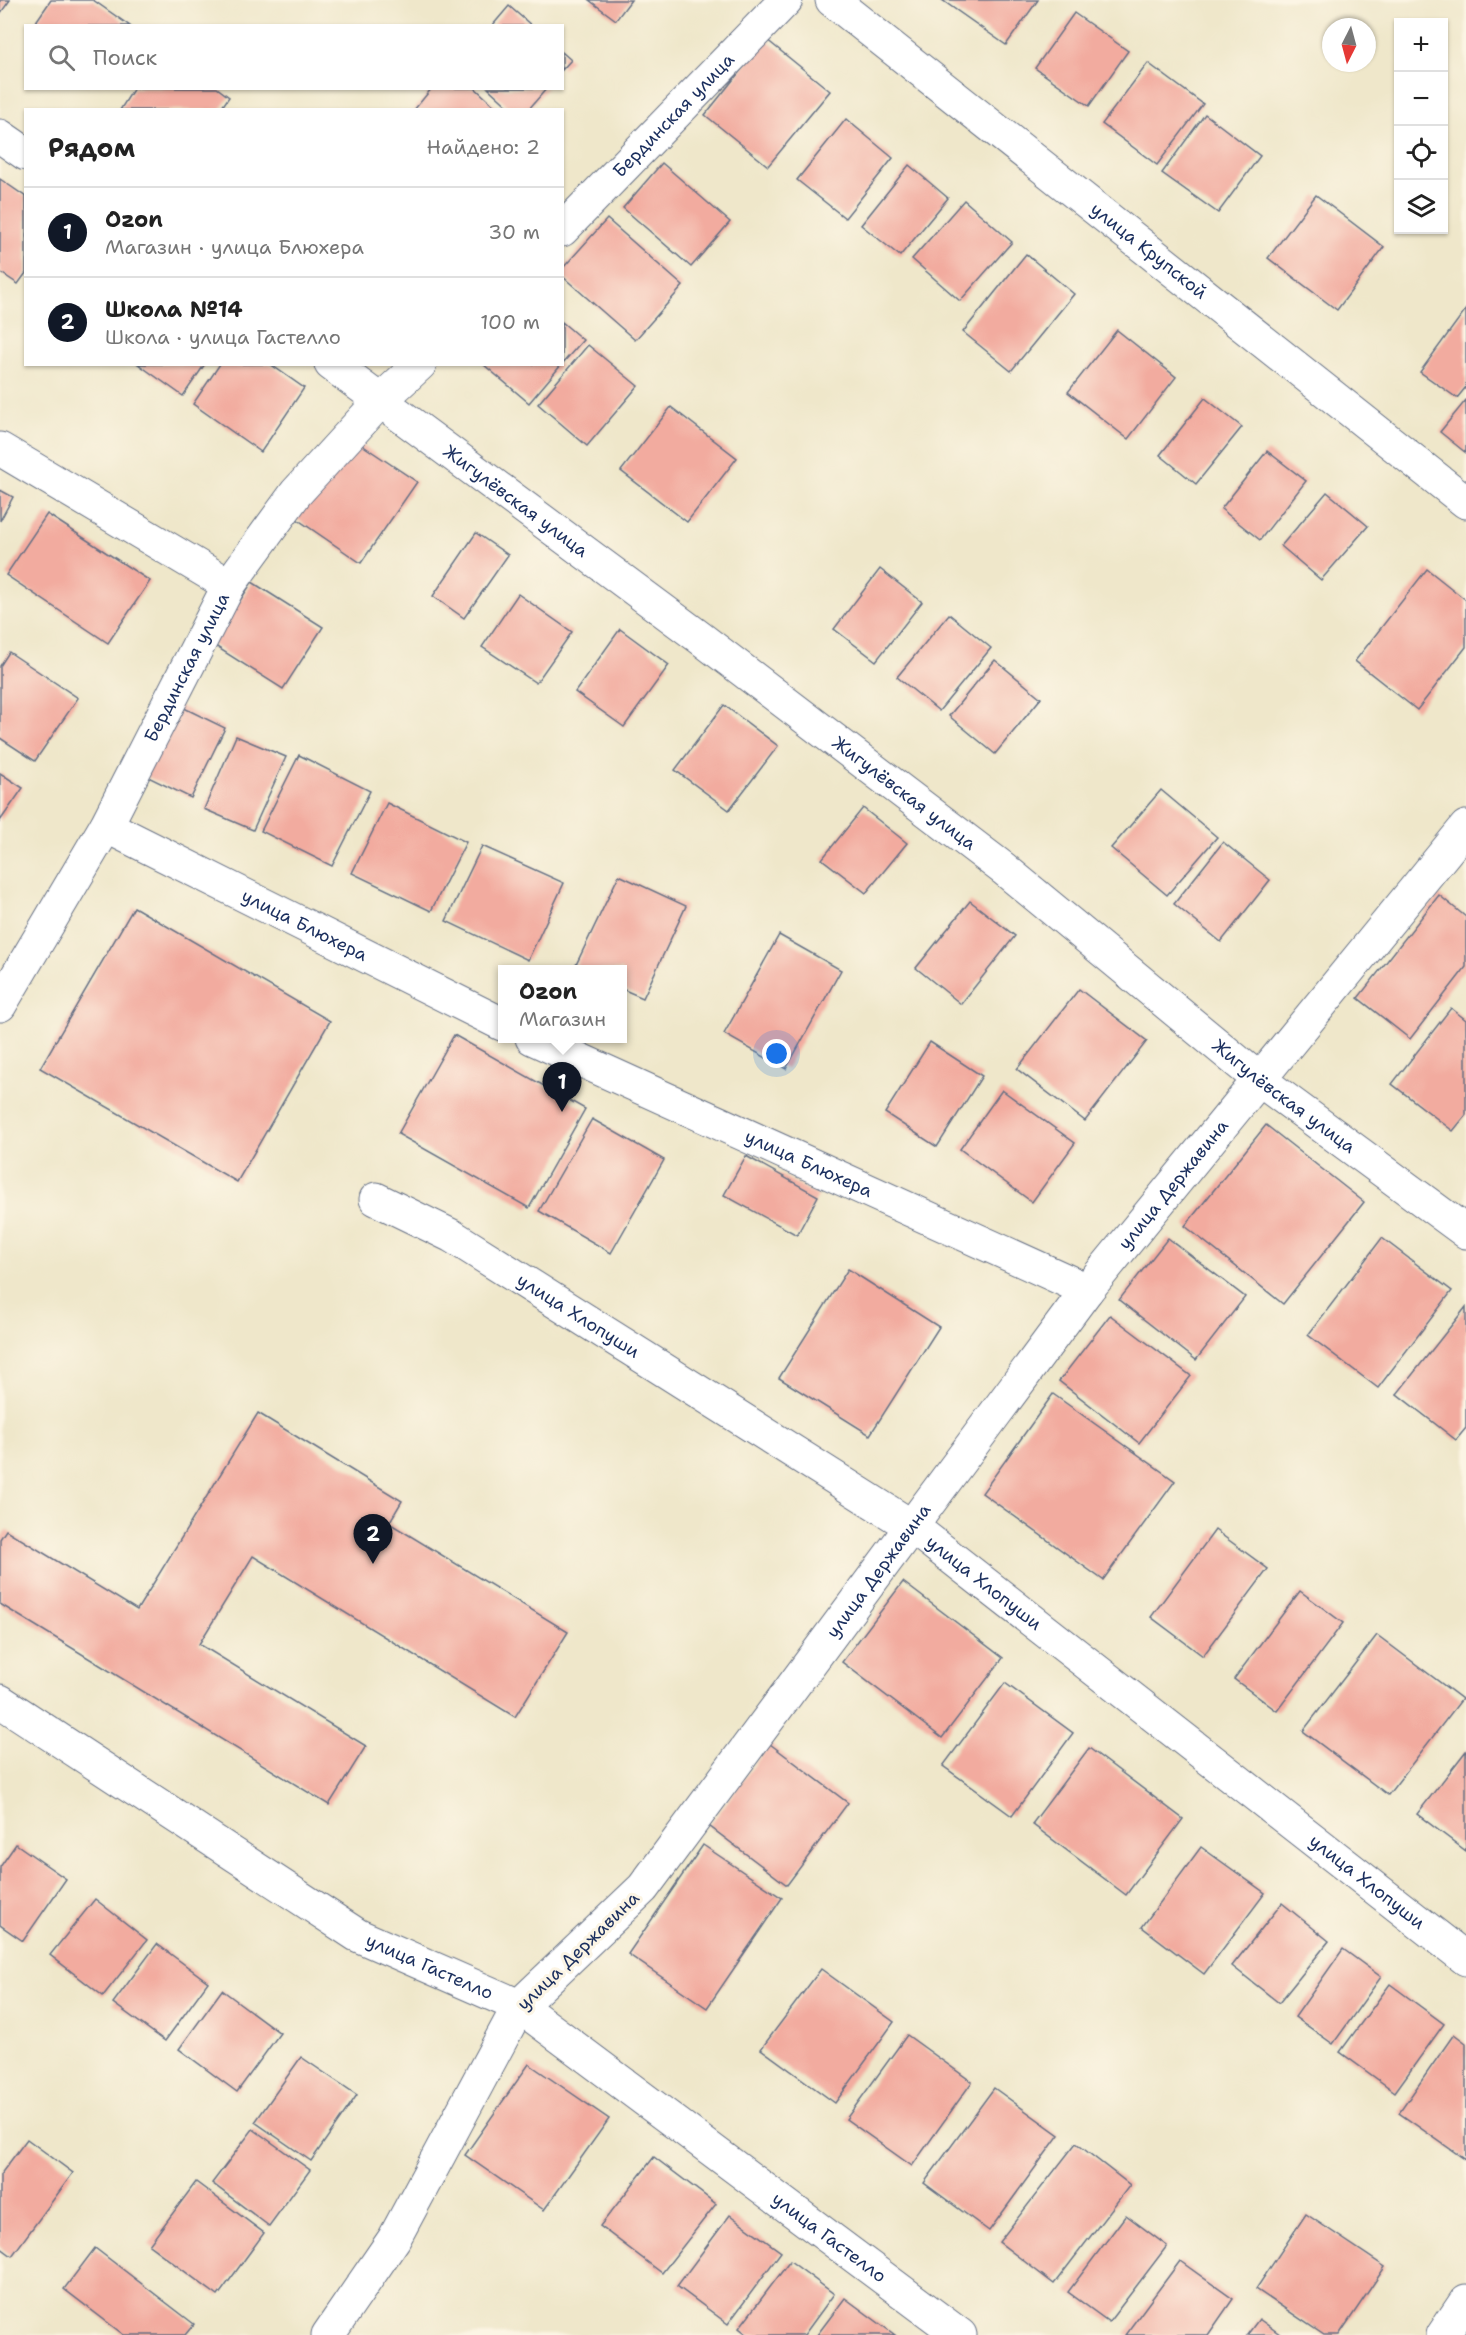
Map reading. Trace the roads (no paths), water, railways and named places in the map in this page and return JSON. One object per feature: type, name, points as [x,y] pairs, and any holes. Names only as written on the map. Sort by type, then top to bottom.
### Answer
[{"type":"street","name":"Бердинская улица","points":[[564,229],[786,0]]},
{"type":"street","name":"улица Крупской","points":[[832,0],[1466,502]]},
{"type":"street","points":[[0,136],[24,153]]},
{"type":"street","name":"Жигулёвская улица","points":[[334,366],[381,399],[1004,869],[1261,1081],[1466,1232]]},
{"type":"street","name":"Бердинская улица","points":[[0,1005],[106,826],[229,585],[296,493],[381,399],[418,366]]},
{"type":"street","points":[[0,448],[229,585]]},
{"type":"street","name":"улица Блюхера","points":[[106,826],[498,1022]]},
{"type":"street","name":"улица Державина","points":[[328,2335],[394,2239],[519,2006],[643,1888],[1087,1290],[1261,1081],[1466,827]]},
{"type":"street","name":"улица Блюхера","points":[[543,1043],[1087,1290]]},
{"type":"street","name":"улица Хлопуши","points":[[376,1199],[452,1236],[911,1526],[1466,1959]]},
{"type":"street","name":"улица Гастелло","points":[[0,1701],[357,1935],[519,2006],[960,2335]]},
{"type":"street","points":[[1443,2335],[1466,2301]]},
{"type":"place","name":"Ozon","points":[[562,1112]]},
{"type":"place","name":"Школа №14","points":[[373,1564]]}]
